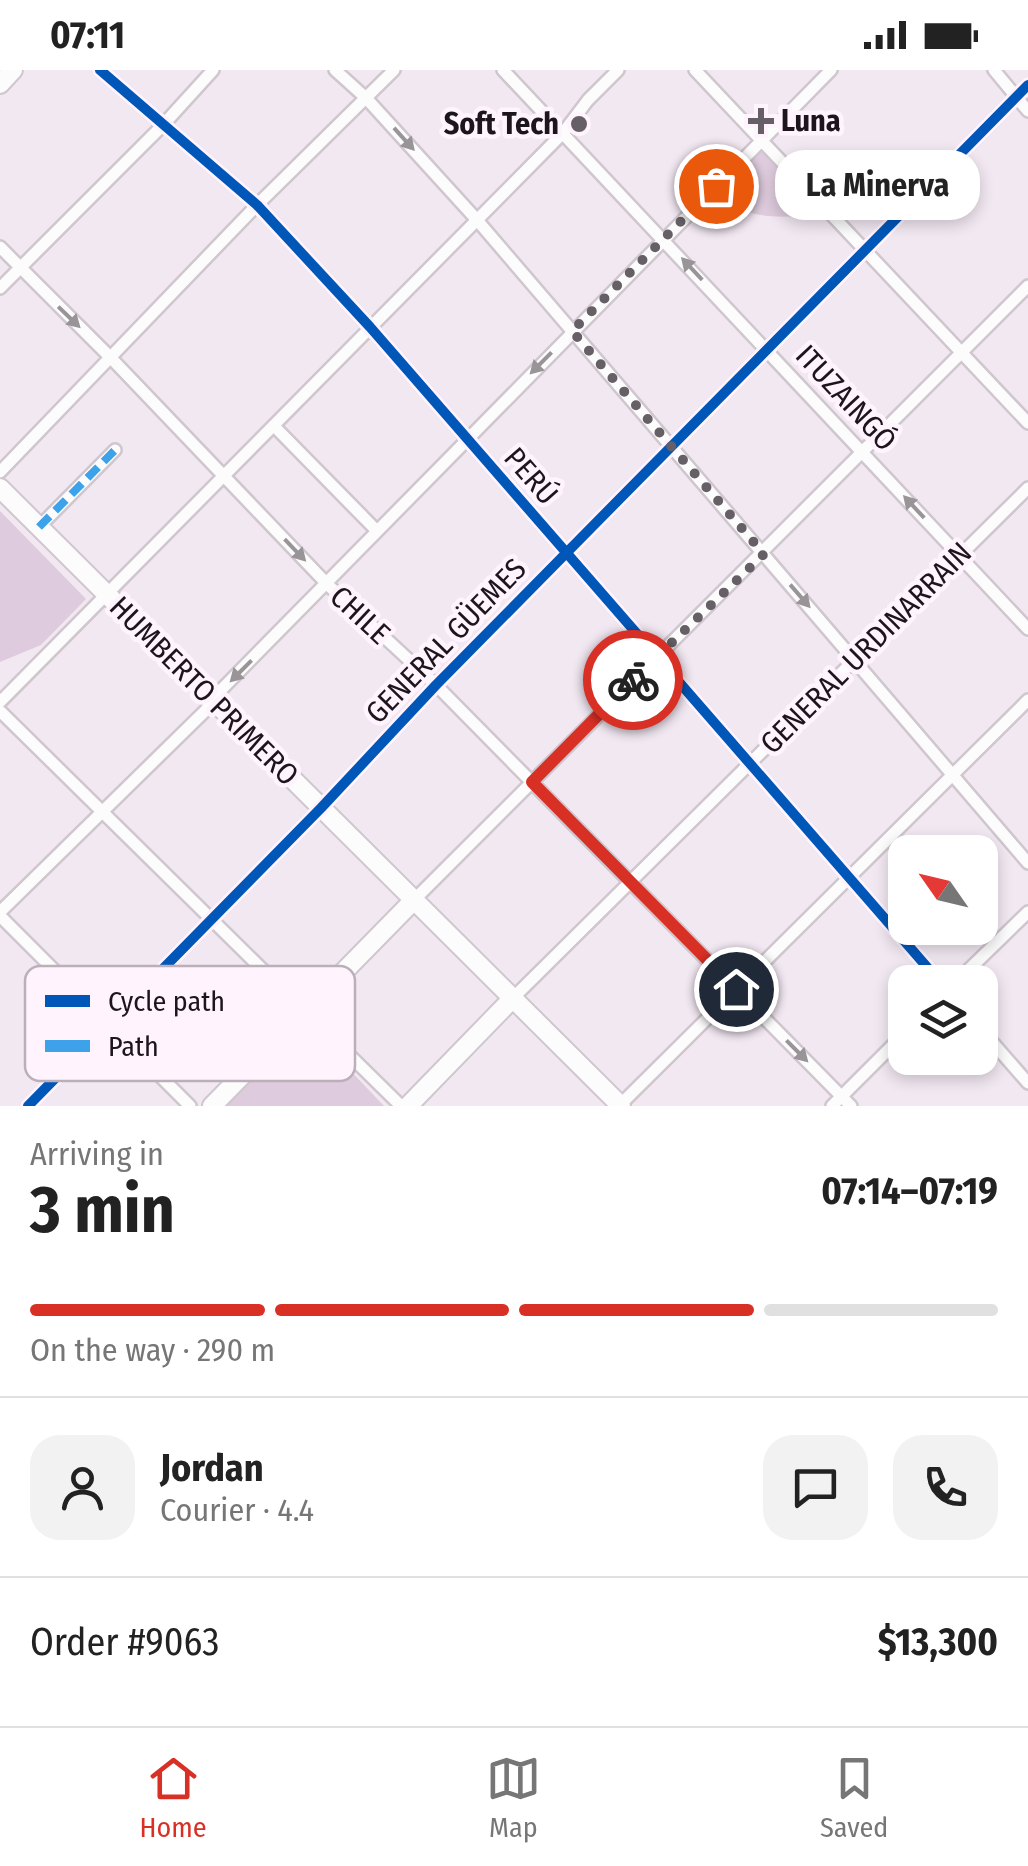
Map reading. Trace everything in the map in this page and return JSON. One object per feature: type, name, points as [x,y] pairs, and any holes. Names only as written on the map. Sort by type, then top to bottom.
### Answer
[{"type":"street","points":[[0,84],[14,70]]},
{"type":"street","name":"PERÚ","points":[[100,70],[257,205],[370,328],[925,965]]},
{"type":"street","points":[[0,288],[213,70]]},
{"type":"street","points":[[335,70],[366,98],[477,220],[1028,863]]},
{"type":"street","points":[[0,472],[257,205],[394,70]]},
{"type":"street","name":"ITUZAINGÓ","points":[[503,70],[1028,629]]},
{"type":"street","points":[[0,702],[563,134],[588,100],[618,70]]},
{"type":"street","points":[[696,70],[1028,423]]},
{"type":"street","points":[[51,966],[0,914],[832,70]]},
{"type":"street","points":[[994,70],[1028,111]]},
{"type":"street","name":"GENERAL GÜEMES","points":[[166,966],[436,685],[1028,84]]},
{"type":"street","name":"CHILE","points":[[0,248],[328,585],[436,685],[846,1101]]},
{"type":"street","points":[[349,966],[1028,286]]},
{"type":"street","points":[[274,426],[376,530]]},
{"type":"street","points":[[39,526],[115,450]]},
{"type":"street","name":"HUMBERTO PRIMERO","points":[[0,488],[620,1106]]},
{"type":"street","name":"GENERAL URDINARRAIN","points":[[405,1106],[1028,488]]},
{"type":"street","points":[[620,1106],[1028,700]]},
{"type":"street","points":[[0,711],[259,966]]},
{"type":"street","points":[[973,965],[1028,912]]},
{"type":"street","points":[[998,1048],[1028,1082]]},
{"type":"street","points":[[832,1106],[846,1101],[888,1053]]},
{"type":"street","points":[[355,1058],[405,1106]]},
{"type":"street","name":"GENERAL GÜEMES","points":[[28,1106],[53,1081]]},
{"type":"street","points":[[165,1081],[190,1106]]},
{"type":"street","points":[[212,1106],[236,1081]]},
{"type":"shaded area","points":[[763,150],[817,215],[777,217],[752,213],[718,193]]},
{"type":"shaded area","points":[[0,511],[86,599],[41,645],[0,662]]},
{"type":"shaded area","points":[[355,1075],[384,1106],[222,1106],[248,1081],[355,1081]]},
{"type":"marked path","points":[[710,192],[718,200]]},
{"type":"marked path","points":[[39,527],[115,450]]},
{"type":"cycle path","points":[[100,70],[257,205],[370,327],[925,965]]},
{"type":"cycle path","points":[[166,966],[436,685],[1028,85]]},
{"type":"cycle path","points":[[28,1106],[53,1081]]},
{"type":"way so far","points":[[633,680],[764,554],[572,331],[716,186]]},
{"type":"place","name":"Luna","points":[[761,121]]},
{"type":"place","name":"Soft Tech","points":[[579,124]]},
{"type":"place","name":"La Minerva","points":[[716,186]]},
{"type":"route","points":[[633,680],[532,782],[736,989]]}]
